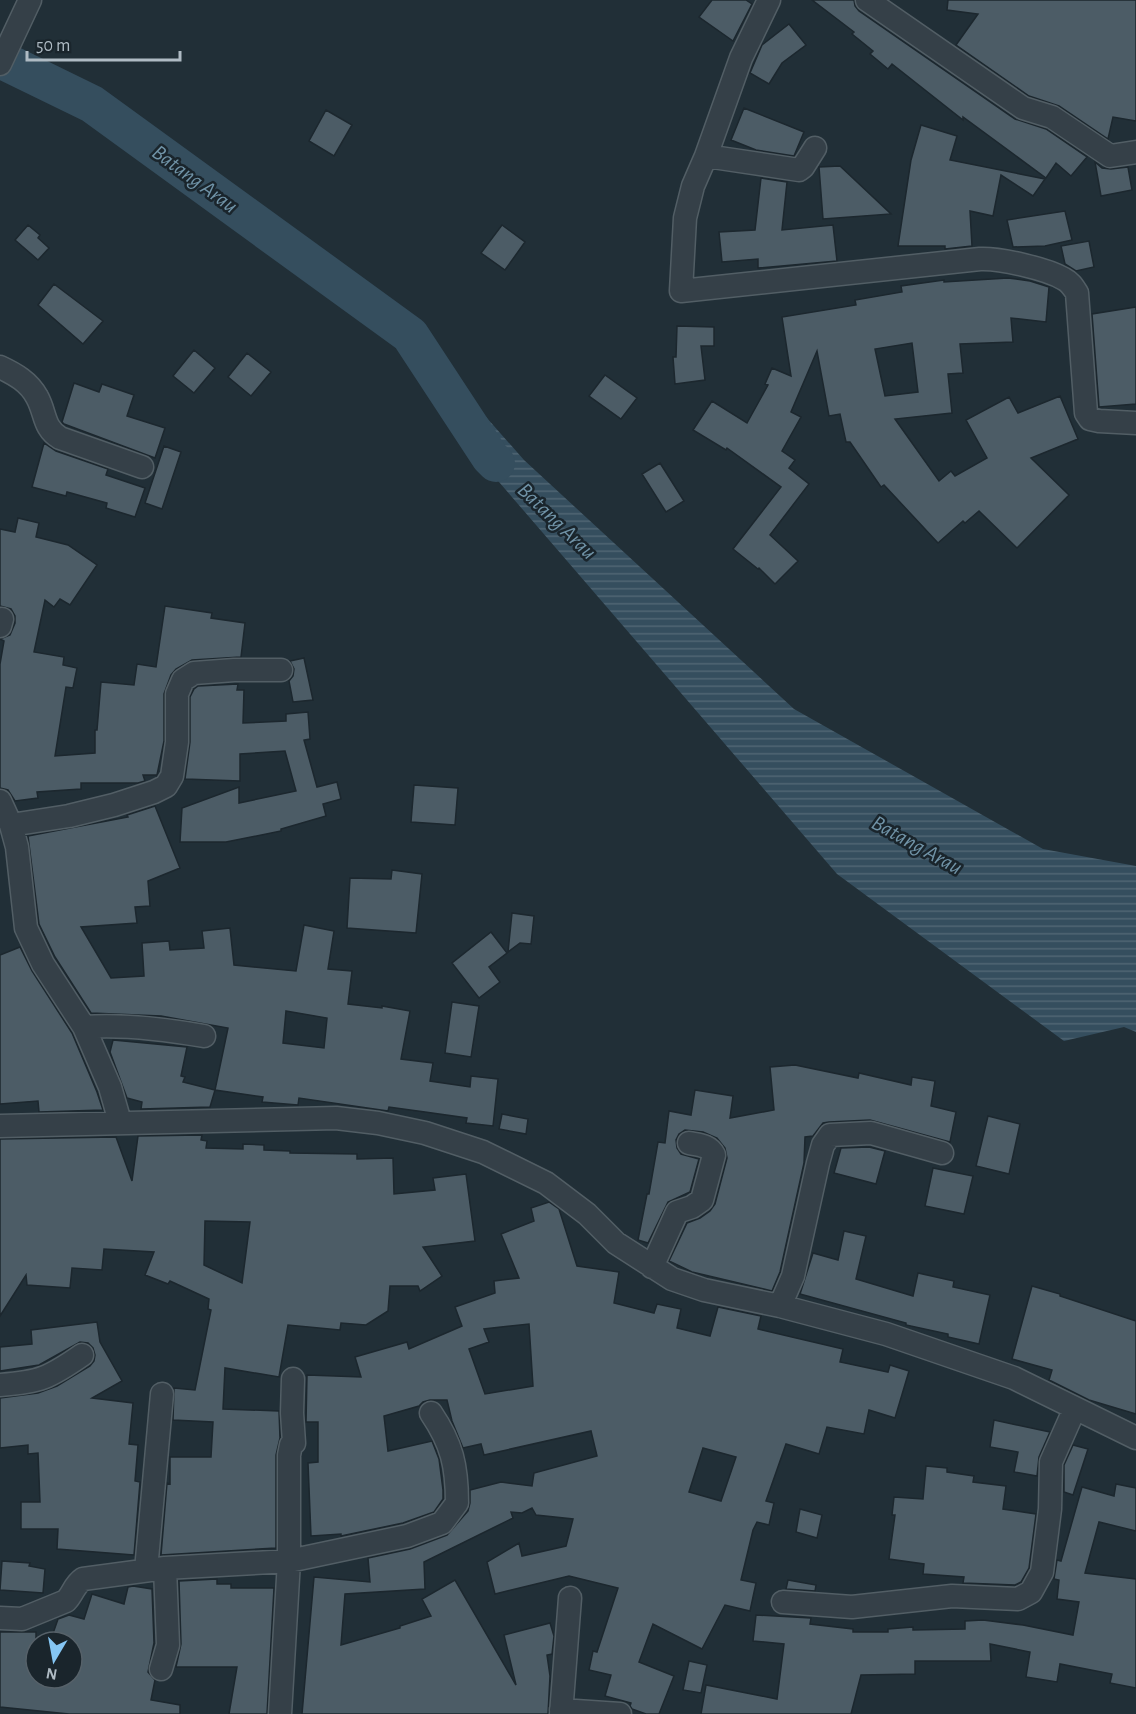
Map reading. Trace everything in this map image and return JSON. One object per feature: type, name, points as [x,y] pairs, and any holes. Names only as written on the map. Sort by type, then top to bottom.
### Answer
[{"type":"street","points":[[0,64],[30,0]]},
{"type":"street","points":[[769,0],[741,58],[693,186],[685,218],[681,291],[980,259],[1007,261],[1063,278],[1071,284],[1077,293],[1086,413],[1090,419],[1099,422],[1136,423]]},
{"type":"street","points":[[867,0],[1023,108],[1052,117],[1110,156],[1136,152]]},
{"type":"street","points":[[706,156],[799,170],[815,148]]},
{"type":"street","points":[[0,367],[26,382],[37,397],[45,423],[52,433],[60,438],[142,467]]},
{"type":"street","points":[[9,838],[69,816],[114,805],[166,786],[172,776],[177,742],[177,694],[183,680],[194,673],[281,670]]},
{"type":"street","points":[[0,801],[26,928],[43,964],[84,1027],[110,1087],[120,1122]]},
{"type":"street","points":[[84,1027],[107,1025],[135,1027],[204,1036]]},
{"type":"street","points":[[0,1126],[120,1122],[212,1123],[336,1118],[378,1123],[425,1133],[483,1152],[546,1183],[587,1214],[616,1243],[672,1279],[704,1290],[780,1306],[886,1334],[1014,1378],[1136,1438]]},
{"type":"street","points":[[780,1306],[793,1276],[818,1163],[823,1145],[830,1135],[871,1133],[942,1153]]},
{"type":"street","points":[[652,1267],[677,1212],[692,1207],[702,1200],[714,1155],[712,1150],[706,1146],[689,1143]]},
{"type":"street","points":[[0,1384],[34,1382],[57,1373],[82,1355]]},
{"type":"street","points":[[280,1714],[289,1561],[289,1455],[291,1445],[294,1443],[293,1379]]},
{"type":"street","points":[[161,1669],[168,1645],[156,1569],[162,1394]]},
{"type":"street","points":[[783,1602],[852,1607],[952,1596],[1018,1599],[1031,1592],[1041,1572],[1050,1509],[1051,1462],[1075,1408]]},
{"type":"street","points":[[0,1618],[22,1619],[66,1601],[76,1584],[83,1579],[156,1569],[289,1561],[407,1536],[442,1523],[457,1503],[455,1468],[448,1441],[431,1413]]},
{"type":"street","points":[[570,1599],[561,1712],[620,1714]]},
{"type":"water","points":[[479,409],[524,460],[794,709],[1043,849],[1136,866],[1136,1032],[1124,1027],[1064,1041],[837,874],[455,431]]},
{"type":"building","points":[[712,0],[746,0],[752,4],[733,41],[699,17]]},
{"type":"building","points":[[812,0],[854,0],[859,11],[1015,119],[1046,129],[1087,157],[1071,176],[1056,163],[1046,178],[963,117],[963,120],[892,64],[888,69],[870,54],[873,51],[852,34],[854,32]]},
{"type":"building","points":[[948,0],[1136,0],[1136,121],[1113,117],[1108,139],[1059,106],[1029,96],[956,45],[978,14],[947,10]]},
{"type":"building","points":[[789,24],[806,45],[782,63],[769,84],[750,73],[762,45]]},
{"type":"building","points":[[744,108],[804,132],[794,156],[756,150],[731,140]]},
{"type":"building","points":[[326,110],[352,125],[334,156],[309,141]]},
{"type":"building","points":[[921,125],[957,136],[950,160],[1045,179],[1033,196],[1001,175],[993,216],[970,211],[972,246],[945,249],[945,246],[898,246],[911,160]]},
{"type":"building","points":[[1095,162],[1102,168],[1128,167],[1132,190],[1101,196]]},
{"type":"building","points":[[840,166],[891,214],[823,219],[819,167]]},
{"type":"building","points":[[761,178],[787,182],[782,230],[833,225],[837,261],[758,268],[758,259],[722,262],[719,232],[755,230]]},
{"type":"building","points":[[1065,211],[1072,240],[1045,246],[1013,247],[1007,220]]},
{"type":"building","points":[[28,225],[40,235],[38,238],[49,248],[38,260],[15,240]]},
{"type":"building","points":[[502,225],[525,242],[505,270],[481,253]]},
{"type":"building","points":[[1089,241],[1094,267],[1076,271],[1065,264],[1061,246]]},
{"type":"building","points":[[1008,278],[1049,287],[1046,322],[1011,318],[1013,342],[960,344],[963,373],[948,374],[952,413],[895,419],[939,481],[951,471],[955,476],[987,458],[966,420],[1009,397],[1018,413],[1060,396],[1078,439],[1031,458],[1069,495],[1017,548],[979,511],[965,523],[963,521],[938,543],[884,485],[881,487],[850,442],[846,442],[840,414],[829,416],[817,351],[791,412],[801,417],[782,451],[795,460],[789,468],[809,484],[770,535],[798,561],[775,584],[759,568],[733,549],[781,487],[727,448],[726,450],[693,430],[712,401],[747,423],[768,385],[765,384],[772,368],[791,376],[782,317],[856,305],[855,300],[902,292],[901,286],[944,280],[944,282]],"holes":[[[912,343],[918,392],[885,396],[875,349]]]},
{"type":"building","points":[[54,284],[103,321],[83,344],[38,305]]},
{"type":"building","points":[[1136,307],[1136,404],[1099,407],[1092,314]]},
{"type":"building","points":[[677,326],[714,327],[714,346],[701,346],[705,380],[675,384],[673,357],[676,357]]},
{"type":"building","points":[[194,350],[215,368],[194,393],[173,376]]},
{"type":"building","points":[[247,353],[271,372],[251,396],[228,377]]},
{"type":"building","points":[[605,375],[637,398],[621,419],[589,396]]},
{"type":"building","points":[[74,383],[99,392],[102,384],[134,395],[127,416],[165,428],[155,458],[64,424],[62,422]]},
{"type":"building","points":[[44,443],[56,451],[108,469],[106,475],[145,488],[135,517],[106,508],[107,503],[67,492],[66,496],[32,487]]},
{"type":"building","points":[[164,446],[181,452],[162,509],[145,503]]},
{"type":"building","points":[[660,463],[684,501],[666,512],[642,474]]},
{"type":"building","points":[[18,518],[39,523],[36,537],[68,545],[97,565],[70,605],[60,599],[54,607],[45,600],[34,652],[64,657],[63,665],[77,668],[73,688],[66,687],[55,756],[95,753],[95,730],[97,730],[101,682],[134,685],[137,664],[156,667],[165,606],[212,613],[211,618],[245,623],[241,657],[192,660],[176,669],[171,675],[164,694],[164,741],[157,775],[143,775],[145,781],[138,783],[81,783],[81,789],[37,792],[38,798],[15,801],[8,790],[0,788],[0,664],[4,641],[0,639],[10,635],[15,616],[11,609],[0,606],[0,529],[15,532]]},
{"type":"building","points":[[304,658],[313,700],[293,702],[289,681],[294,669],[290,661]]},
{"type":"building","points":[[238,684],[237,690],[244,690],[243,723],[286,721],[286,714],[308,712],[310,739],[304,740],[317,787],[337,782],[341,799],[323,804],[326,816],[281,829],[281,831],[226,842],[180,842],[182,808],[239,787],[239,803],[296,791],[285,751],[240,754],[240,781],[185,779],[190,742],[190,697],[194,689],[198,686]]},
{"type":"building","points":[[414,785],[458,788],[455,825],[411,822]]},
{"type":"building","points":[[155,806],[180,868],[148,881],[150,906],[135,907],[137,923],[81,927],[111,978],[144,976],[142,943],[169,941],[170,950],[204,948],[202,931],[230,928],[234,965],[296,971],[304,925],[334,931],[328,969],[352,971],[348,1004],[382,1008],[382,1006],[410,1011],[401,1059],[433,1063],[430,1081],[470,1087],[471,1076],[498,1079],[493,1126],[466,1123],[467,1118],[389,1107],[388,1111],[299,1098],[298,1105],[262,1102],[263,1097],[215,1090],[228,1028],[161,1016],[91,1013],[55,957],[39,924],[28,836],[128,817],[127,815]],"holes":[[[286,1011],[327,1018],[324,1048],[283,1043]]]},
{"type":"building","points":[[392,870],[422,874],[416,933],[347,928],[350,878],[391,879]]},
{"type":"building","points":[[512,913],[534,916],[531,944],[520,943],[508,952]]},
{"type":"building","points":[[491,932],[507,953],[489,967],[500,982],[479,998],[452,963]]},
{"type":"building","points":[[20,947],[32,971],[72,1033],[103,1110],[39,1112],[38,1101],[0,1104],[0,955]]},
{"type":"building","points":[[452,1002],[479,1006],[471,1057],[445,1053]]},
{"type":"building","points":[[113,1040],[187,1047],[181,1076],[185,1077],[183,1082],[215,1090],[210,1107],[141,1109],[142,1102],[127,1098],[110,1052]]},
{"type":"building","points":[[795,1065],[858,1078],[859,1073],[911,1085],[912,1077],[935,1081],[931,1106],[956,1112],[950,1142],[870,1120],[823,1123],[813,1136],[805,1137],[804,1163],[780,1272],[772,1291],[692,1272],[669,1261],[687,1223],[700,1218],[715,1204],[727,1158],[725,1148],[717,1138],[703,1132],[685,1130],[676,1140],[677,1148],[681,1154],[699,1159],[690,1192],[668,1202],[648,1243],[638,1240],[658,1142],[665,1143],[669,1111],[691,1115],[695,1090],[733,1096],[730,1118],[774,1110],[770,1067]]},
{"type":"building","points":[[502,1114],[528,1119],[526,1134],[499,1129]]},
{"type":"building","points":[[988,1116],[1020,1124],[1009,1174],[976,1166]]},
{"type":"building","points":[[202,1135],[201,1140],[207,1141],[206,1148],[243,1149],[243,1144],[264,1145],[264,1150],[290,1151],[290,1153],[357,1154],[357,1159],[393,1158],[394,1194],[435,1190],[433,1178],[466,1174],[475,1241],[423,1247],[442,1276],[420,1291],[418,1286],[390,1286],[388,1311],[366,1325],[341,1323],[340,1330],[288,1325],[279,1377],[225,1368],[223,1409],[279,1411],[280,1438],[276,1455],[276,1548],[161,1555],[167,1483],[170,1484],[170,1457],[211,1457],[213,1422],[173,1420],[174,1388],[195,1390],[211,1310],[208,1309],[209,1299],[170,1281],[168,1284],[145,1275],[154,1252],[104,1249],[102,1270],[72,1268],[70,1288],[27,1285],[26,1275],[0,1316],[0,1139],[116,1137],[132,1181],[138,1136]],"holes":[[[205,1221],[250,1222],[242,1283],[204,1265]]]},
{"type":"building","points":[[869,1147],[885,1151],[876,1184],[834,1173],[841,1148]]},
{"type":"building","points":[[933,1168],[973,1176],[964,1214],[925,1206]]},
{"type":"building","points":[[549,1202],[559,1209],[577,1266],[619,1272],[614,1303],[654,1313],[657,1304],[681,1309],[677,1328],[710,1336],[718,1307],[761,1316],[758,1329],[843,1349],[840,1362],[888,1372],[890,1365],[909,1371],[895,1418],[869,1410],[864,1434],[827,1427],[819,1454],[786,1444],[766,1501],[774,1503],[769,1525],[757,1522],[741,1580],[756,1583],[750,1611],[725,1605],[702,1649],[653,1624],[639,1662],[674,1676],[659,1714],[646,1714],[632,1709],[631,1703],[605,1696],[611,1675],[589,1670],[593,1651],[597,1652],[618,1588],[569,1576],[495,1594],[487,1562],[519,1543],[522,1556],[566,1546],[573,1519],[536,1515],[532,1508],[522,1513],[511,1512],[513,1518],[424,1562],[425,1589],[345,1594],[341,1645],[400,1628],[400,1626],[431,1616],[422,1599],[455,1580],[516,1685],[504,1635],[550,1623],[554,1636],[552,1654],[547,1655],[550,1676],[548,1714],[302,1714],[314,1577],[370,1582],[368,1558],[410,1549],[447,1535],[468,1511],[470,1490],[501,1482],[532,1486],[534,1473],[597,1456],[591,1431],[484,1455],[481,1444],[463,1448],[452,1421],[447,1400],[430,1400],[419,1406],[384,1416],[388,1451],[432,1441],[439,1459],[443,1490],[443,1499],[434,1512],[403,1523],[341,1536],[341,1534],[311,1536],[308,1463],[318,1462],[318,1422],[306,1422],[307,1375],[361,1377],[355,1357],[407,1342],[409,1349],[462,1326],[455,1307],[495,1293],[494,1281],[519,1278],[501,1234],[534,1221],[531,1208]],"holes":[[[529,1324],[533,1386],[485,1394],[469,1349],[489,1342],[484,1329]],[[703,1448],[736,1457],[721,1501],[689,1492]]]},
{"type":"building","points":[[844,1231],[866,1236],[856,1279],[913,1296],[918,1273],[954,1281],[953,1287],[990,1295],[979,1344],[800,1294],[813,1253],[838,1260]]},
{"type":"building","points":[[1032,1286],[1136,1321],[1136,1414],[1089,1400],[1049,1380],[1052,1370],[1012,1359]]},
{"type":"building","points":[[97,1322],[100,1342],[122,1381],[92,1398],[133,1403],[129,1444],[138,1445],[135,1481],[140,1482],[134,1555],[57,1549],[58,1529],[21,1529],[21,1502],[40,1502],[38,1453],[28,1454],[28,1445],[0,1448],[0,1398],[38,1393],[57,1386],[90,1366],[95,1355],[88,1343],[80,1342],[39,1365],[0,1371],[0,1347],[32,1344],[31,1330]]},
{"type":"building","points":[[994,1420],[1050,1432],[1039,1457],[1037,1476],[1014,1472],[1018,1452],[990,1447]]},
{"type":"building","points":[[1073,1445],[1088,1449],[1073,1495],[1064,1492],[1064,1465]]},
{"type":"building","points":[[926,1466],[947,1468],[947,1472],[974,1476],[973,1482],[1006,1486],[1003,1509],[1036,1514],[1029,1568],[1021,1582],[1015,1585],[963,1583],[964,1577],[923,1574],[924,1564],[889,1559],[895,1515],[892,1515],[894,1497],[923,1499]]},
{"type":"building","points":[[1116,1484],[1136,1488],[1136,1531],[1099,1522],[1085,1573],[1136,1579],[1136,1688],[1110,1683],[1112,1674],[1060,1664],[1057,1682],[1026,1677],[1030,1652],[990,1644],[991,1661],[915,1661],[915,1674],[861,1675],[851,1714],[701,1714],[706,1685],[777,1699],[784,1644],[753,1641],[756,1615],[811,1618],[810,1624],[853,1629],[853,1632],[888,1632],[888,1629],[913,1627],[913,1630],[965,1629],[965,1621],[983,1620],[1073,1635],[1079,1602],[1057,1599],[1059,1580],[1054,1579],[1057,1560],[1061,1561],[1082,1487],[1114,1496]]},
{"type":"building","points":[[800,1509],[822,1515],[817,1538],[796,1532]]},
{"type":"building","points":[[2,1561],[30,1563],[29,1566],[45,1569],[43,1593],[0,1590]]},
{"type":"building","points":[[217,1579],[217,1584],[231,1584],[231,1588],[274,1588],[267,1714],[229,1714],[237,1667],[176,1667],[181,1644],[179,1581]]},
{"type":"building","points":[[788,1580],[816,1585],[815,1591],[786,1589]]},
{"type":"building","points":[[128,1587],[152,1589],[154,1643],[148,1672],[155,1680],[151,1700],[180,1705],[180,1714],[69,1714],[0,1707],[0,1632],[24,1632],[24,1690],[84,1690],[84,1630],[54,1630],[58,1619],[69,1615],[84,1619],[92,1594],[124,1604]]},
{"type":"building","points":[[689,1661],[707,1665],[701,1693],[683,1690]]},
{"type":"waterway","name":"Batang Arau","points":[[0,59],[92,104],[410,335],[496,463]]}]
